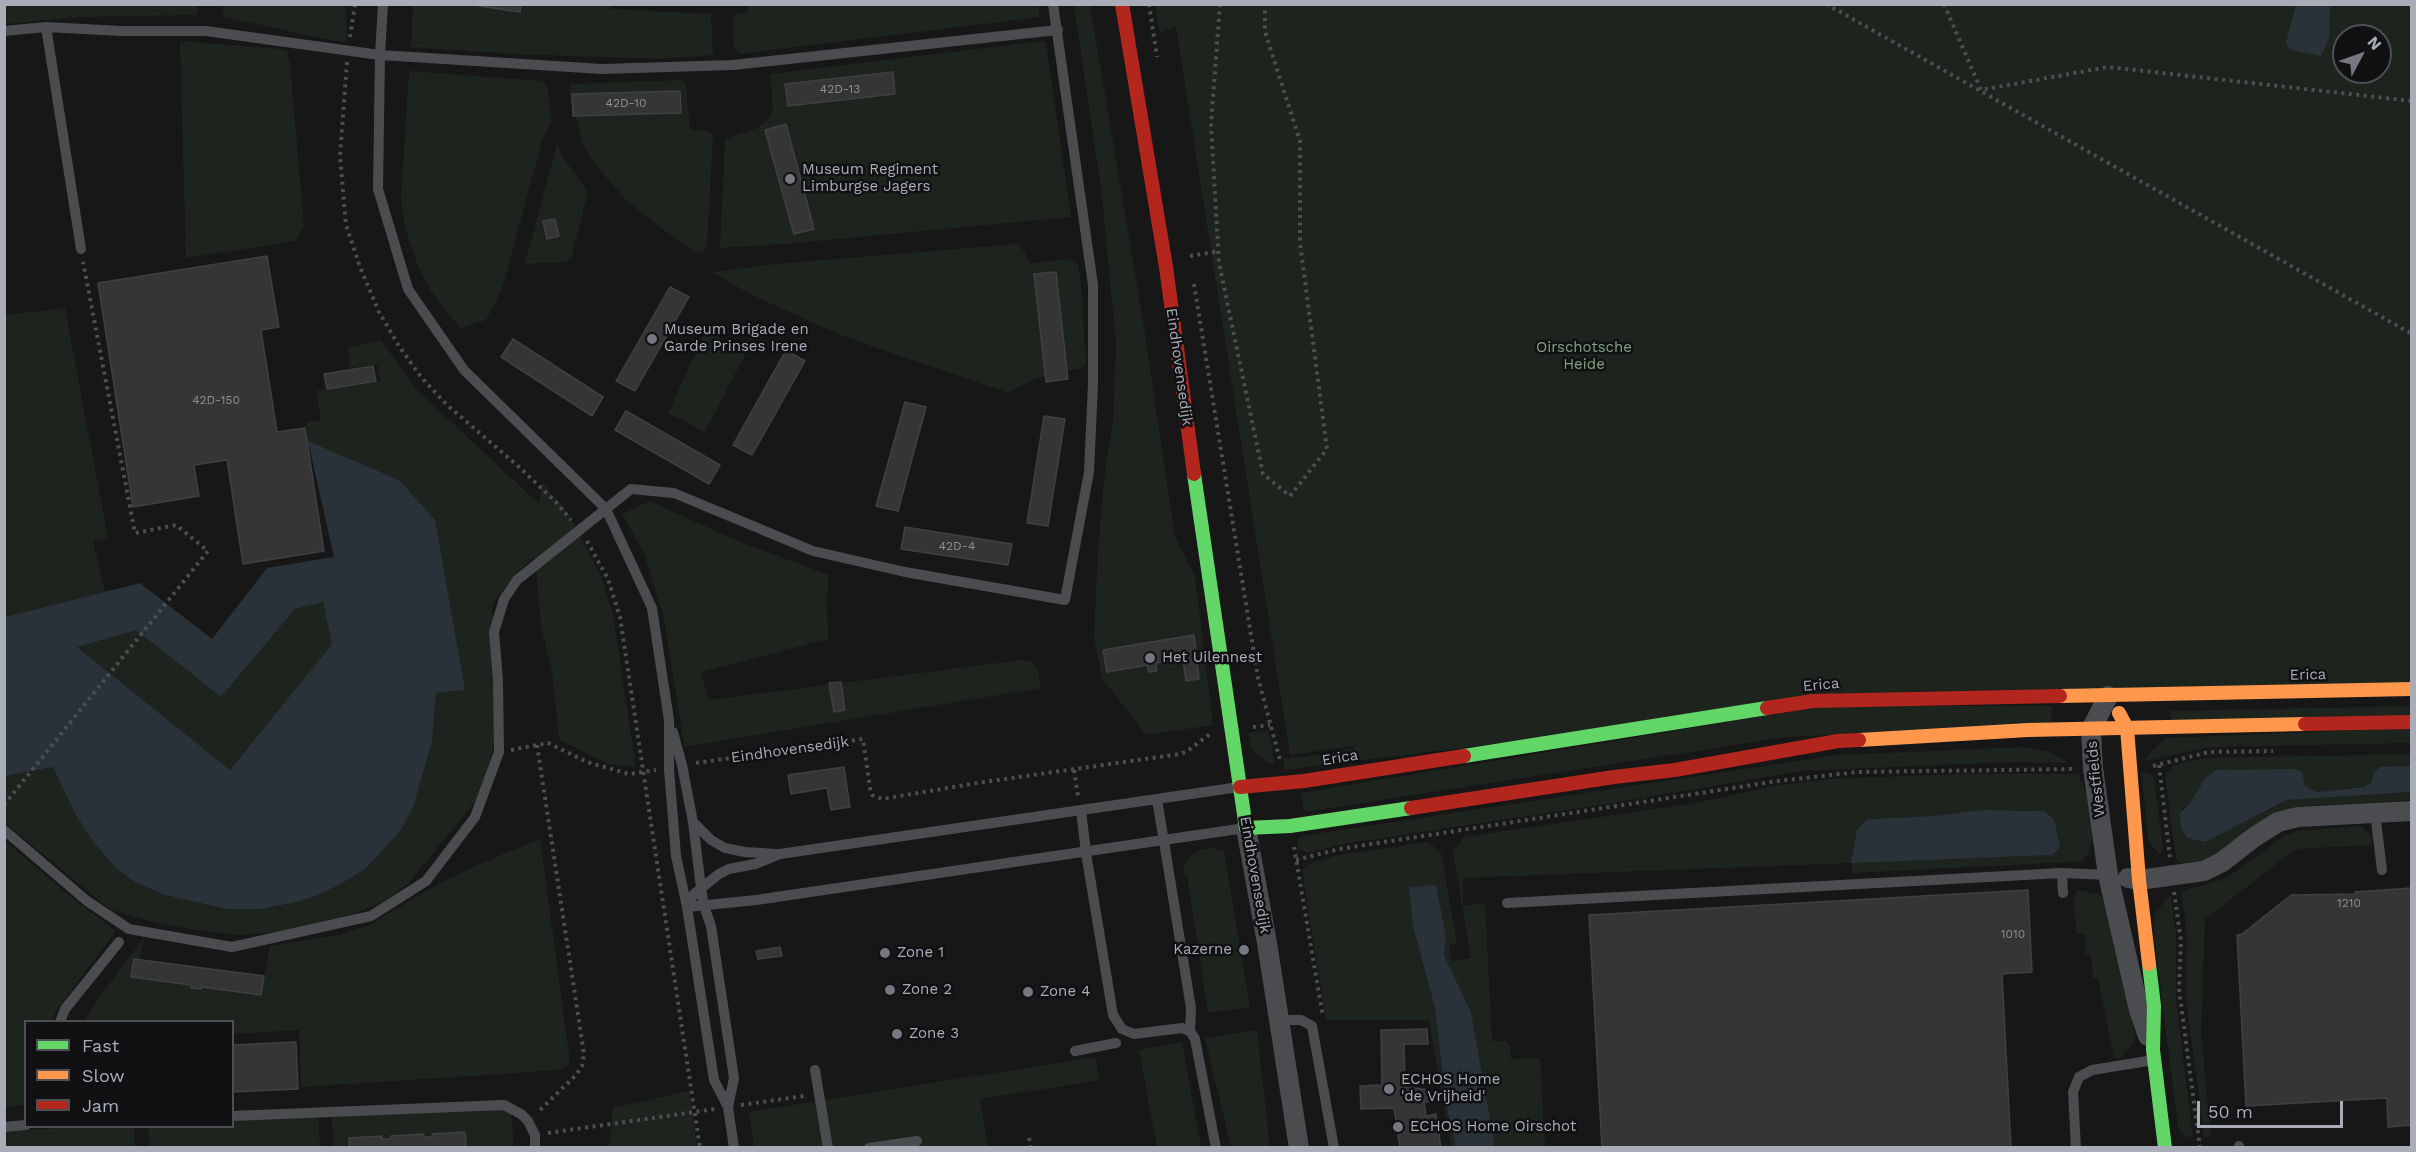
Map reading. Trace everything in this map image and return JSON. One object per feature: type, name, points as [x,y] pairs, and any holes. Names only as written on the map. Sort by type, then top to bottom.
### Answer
[{"type":"street","name":"Eindhovensedijk","points":[[1122,4],[1166,267],[1201,529],[1246,828],[1267,943],[1299,1148]]},
{"type":"street","name":"Erica","points":[[1240,787],[1813,701],[2412,689]]},
{"type":"street","name":"Westfields","points":[[2108,696],[2127,728],[2139,880],[2154,1006],[2153,1055],[2164,1148]]},
{"type":"street","name":"Westfields","points":[[2108,696],[2091,730],[2093,768],[2108,875],[2139,1010],[2153,1055]]},
{"type":"street","points":[[1246,828],[1290,826],[1614,777],[1675,770],[1838,741],[1947,734],[2127,728],[2412,722]]},
{"type":"street","points":[[2108,875],[2139,880],[2204,871],[2222,862],[2278,822],[2298,817],[2412,811]]},
{"type":"lane","points":[[383,4],[378,189],[408,289],[464,370],[606,508],[652,608],[669,720],[682,765],[693,822],[704,906],[711,926],[734,1078],[728,1107]]},
{"type":"lane","points":[[4,830],[87,901],[129,929],[232,947],[371,916],[426,881],[475,817],[499,752],[498,680],[494,632],[504,599],[517,580],[631,489],[674,493],[813,551],[905,572],[1065,600],[1089,472],[1093,383],[1093,285],[1053,4]]},
{"type":"lane","points":[[46,27],[81,249]]},
{"type":"lane","points":[[4,31],[46,27],[121,31],[206,31],[380,55],[602,69],[733,65],[1058,30]]},
{"type":"lane","points":[[669,720],[669,769],[676,856],[687,907],[714,1080],[728,1107],[734,1148]]},
{"type":"lane","points":[[693,822],[711,840],[725,848],[745,852],[780,854],[1240,787]]},
{"type":"lane","points":[[1157,799],[1191,1008],[1190,1031],[1195,1040],[1216,1148]]},
{"type":"lane","points":[[1081,810],[1113,1015],[1122,1029],[1134,1034],[1182,1028],[1190,1031]]},
{"type":"lane","points":[[2375,813],[2382,870]]},
{"type":"lane","points":[[687,907],[756,900],[1246,828]]},
{"type":"lane","points":[[687,907],[694,894],[729,869],[755,864],[780,854]]},
{"type":"lane","points":[[1507,903],[2062,873],[2108,875]]},
{"type":"lane","points":[[2062,873],[2063,893]]},
{"type":"lane","points":[[61,1020],[65,1009],[119,942]]},
{"type":"lane","points":[[1278,1020],[1301,1020],[1312,1026],[1334,1148]]},
{"type":"lane","points":[[1076,1051],[1117,1048],[1122,1029]]},
{"type":"lane","points":[[2076,1148],[2073,1092],[2079,1077],[2092,1070],[2153,1055]]},
{"type":"lane","points":[[815,1070],[828,1148]]},
{"type":"lane","points":[[234,1116],[504,1106],[521,1114],[528,1121],[535,1135],[536,1148]]},
{"type":"lane","points":[[4,1127],[24,1125]]},
{"type":"lane","points":[[869,1148],[917,1140]]},
{"type":"path","points":[[1149,4],[1158,62]]},
{"type":"path","points":[[1220,4],[1211,125],[1220,263],[1263,474],[1290,496],[1327,449],[1300,243],[1300,141],[1264,32],[1265,4]]},
{"type":"path","points":[[1826,4],[2412,333]]},
{"type":"path","points":[[1944,4],[1981,90]]},
{"type":"path","points":[[1981,90],[2108,67],[2412,101]]},
{"type":"path","points":[[1188,245],[1190,256],[1219,251]]},
{"type":"path","points":[[4,805],[208,551],[176,525],[135,533],[81,249]]},
{"type":"path","name":"Eindhovensedijk","points":[[1194,280],[1258,678],[1283,782]]},
{"type":"path","name":"Eindhovensedijk","points":[[682,765],[863,739],[872,795],[882,799],[1180,754],[1212,733],[1270,725]]},
{"type":"path","points":[[499,752],[548,743],[587,762],[629,774],[669,769]]},
{"type":"path","points":[[528,1121],[576,1076],[582,1066],[584,1054],[537,745]]},
{"type":"path","points":[[2129,767],[2159,765],[2209,752],[2280,751]]},
{"type":"path","points":[[2159,765],[2181,941],[2179,989],[2200,1148]]},
{"type":"path","points":[[1296,860],[1339,849],[1778,781],[1846,773],[2093,768]]},
{"type":"path","points":[[1074,770],[1081,810]]},
{"type":"path","points":[[1290,826],[1321,1001]]},
{"type":"path","points":[[535,1135],[819,1093]]},
{"type":"path","points":[[1029,1138],[1031,1148]]},
{"type":"green space","points":[[5,4],[197,5],[197,15],[81,17],[5,24]]},
{"type":"green space","points":[[609,4],[611,9],[711,14],[713,55],[658,59],[513,54],[411,47],[413,5]]},
{"type":"green space","points":[[1038,4],[1040,17],[740,54],[734,49],[733,18],[735,15],[748,12],[748,5]]},
{"type":"green space","points":[[222,5],[345,5],[347,37],[345,42],[330,40],[224,17]]},
{"type":"green space","points":[[1074,5],[1090,5],[1144,328],[1175,537],[1195,576],[1213,725],[1146,735],[1102,678],[1094,637],[1098,549],[1105,471],[1113,421],[1116,344],[1102,196]]},
{"type":"green space","name":"Oirschotsche Heide","points":[[1155,5],[2411,5],[2411,685],[1915,691],[1285,770],[1283,758],[1306,757],[1354,748],[1353,746],[1290,755],[1176,27],[1160,33]]},
{"type":"green space","points":[[180,41],[281,49],[287,52],[290,63],[304,227],[295,241],[186,258]]},
{"type":"green space","points":[[1043,41],[1046,43],[1071,217],[720,248],[725,139],[757,128],[769,119],[773,107],[770,74]]},
{"type":"green space","points":[[409,71],[542,81],[547,87],[552,120],[542,141],[502,289],[486,320],[460,328],[431,291],[418,266],[405,227],[401,199]]},
{"type":"green space","points":[[680,80],[686,87],[690,129],[710,132],[713,136],[707,247],[704,251],[695,252],[626,200],[594,163],[583,145],[569,93],[572,84]]},
{"type":"green space","points":[[557,144],[564,159],[588,192],[571,258],[565,262],[525,264]]},
{"type":"green space","points":[[1017,244],[1022,248],[1030,263],[1070,259],[1078,264],[1086,363],[1082,368],[1036,378],[1008,393],[840,335],[750,294],[712,272],[776,264]]},
{"type":"green space","points":[[65,308],[108,538],[93,541],[105,592],[5,617],[5,315]]},
{"type":"green space","points":[[706,330],[746,353],[705,432],[668,413]]},
{"type":"green space","points":[[381,340],[416,389],[539,504],[542,482],[568,513],[601,576],[613,616],[636,767],[608,764],[559,739],[552,672],[541,626],[535,557],[517,572],[492,604],[498,730],[481,794],[408,884],[385,901],[340,919],[297,929],[266,933],[237,935],[204,931],[165,925],[111,910],[5,823],[5,776],[53,767],[75,815],[94,843],[115,867],[136,883],[165,895],[227,909],[260,909],[293,903],[341,884],[366,868],[414,805],[432,741],[436,693],[465,690],[399,480],[308,441],[306,422],[321,420],[316,391],[380,381],[377,365],[350,367],[348,348]]},
{"type":"green space","points":[[650,501],[735,540],[829,575],[828,639],[701,672],[708,700],[1022,660],[1031,661],[1038,670],[1041,688],[684,747],[664,618],[644,553],[622,514]]},
{"type":"green space","points":[[323,602],[332,644],[230,770],[76,646],[136,630],[221,697],[295,609]]},
{"type":"green space","points":[[1825,706],[2052,706],[2051,724],[1786,737],[1304,812],[1301,793]]},
{"type":"green space","points":[[2412,706],[2411,716],[2172,721],[2170,711]]},
{"type":"green space","points":[[2411,728],[2411,743],[2209,747],[2144,761],[2150,752],[2167,738]]},
{"type":"green space","points":[[1268,730],[1275,764],[1268,763],[1256,754],[1248,733]]},
{"type":"green space","points":[[2025,747],[2050,752],[2069,763],[2010,762],[1800,771],[1614,803],[1343,844],[1309,853],[1298,849],[1297,840],[1301,836],[1837,755]]},
{"type":"green space","points":[[2411,754],[2411,766],[2380,768],[2367,786],[2317,792],[2308,790],[2303,782],[2216,770],[2206,777],[2190,803],[2182,809],[2199,842],[2209,840],[2287,800],[2411,792],[2411,800],[2295,807],[2267,817],[2220,853],[2204,862],[2181,863],[2176,859],[2165,777],[2173,766],[2192,760],[2211,758]]},
{"type":"green space","points":[[2141,771],[2152,775],[2154,779],[2163,846],[2160,855],[2149,842]]},
{"type":"green space","points":[[1982,773],[2078,774],[2087,794],[2093,834],[2088,855],[2081,861],[2069,862],[1852,873],[1851,863],[1463,878],[1463,905],[1485,904],[1492,1041],[1507,1042],[1510,1045],[1511,1059],[1540,1058],[1545,1148],[1495,1147],[1471,1012],[1444,955],[1446,937],[1413,926],[1435,1008],[1446,1104],[1456,1147],[1451,1147],[1429,1020],[1326,1020],[1302,870],[1314,862],[1339,855],[1428,842],[1441,853],[1457,943],[1449,945],[1452,961],[1471,958],[1453,852],[1464,837],[1690,804],[1779,785],[1830,779]],"holes":[[[1981,810],[2043,811],[2050,815],[2055,825],[2052,855],[1851,862],[1867,819],[1934,816]]]},
{"type":"green space","points":[[2361,826],[2371,836],[2372,845],[2296,849],[2205,919],[2201,1033],[2211,1136],[2204,1137],[2186,997],[2187,934],[2181,891],[2225,879],[2283,837],[2296,831]]},
{"type":"green space","points":[[540,839],[569,1054],[569,1064],[562,1069],[301,1087],[299,1030],[234,1034],[234,1020],[85,1020],[97,1000],[144,938],[137,972],[262,991],[270,946],[339,935],[369,925],[438,884]]},
{"type":"green space","points":[[5,841],[76,901],[116,931],[58,1008],[52,1020],[24,1020],[24,1105],[5,1107]]},
{"type":"green space","points":[[1212,848],[1224,851],[1250,1007],[1208,1013],[1187,875],[1183,875],[1184,866],[1190,857],[1201,849]]},
{"type":"green space","points":[[2078,890],[2099,894],[2112,912],[2136,1039],[2121,1057],[2114,1058],[2098,978],[2093,978],[2091,955],[2085,954],[2085,935],[2076,934],[2074,896]]},
{"type":"green space","points":[[2171,895],[2176,934],[2176,999],[2193,1137],[2187,1137],[2178,1128],[2153,928],[2156,911]]},
{"type":"green space","points":[[1257,1030],[1270,1147],[1231,1147],[1205,1038]]},
{"type":"green space","points":[[1182,1042],[1201,1147],[1157,1147],[1139,1050]]},
{"type":"green space","points":[[1095,1057],[1100,1080],[980,1099],[988,1147],[754,1147],[749,1112]]},
{"type":"green space","points":[[689,1091],[697,1147],[598,1147],[610,1145],[613,1108]]},
{"type":"green space","points":[[510,1099],[514,1147],[334,1147],[331,1109]]},
{"type":"green space","points":[[318,1110],[320,1147],[150,1147],[148,1128],[234,1128],[234,1116]]},
{"type":"green space","points":[[134,1128],[135,1147],[5,1147],[4,1131]]},
{"type":"shaded area","points":[[2296,5],[2327,5],[2330,7],[2329,38],[2321,56],[2291,50],[2286,43]]},
{"type":"shaded area","points":[[308,441],[399,480],[435,520],[465,690],[436,693],[432,741],[414,805],[401,830],[366,868],[341,884],[315,896],[260,909],[227,909],[165,895],[136,883],[115,867],[94,843],[75,814],[53,767],[5,776],[5,617],[140,583],[212,639],[267,568],[334,557]],"holes":[[[323,602],[332,644],[230,770],[77,647],[136,630],[221,697],[295,609]]]},
{"type":"shaded area","points":[[2411,766],[2411,792],[2287,800],[2205,842],[2188,838],[2181,829],[2180,813],[2190,803],[2206,777],[2216,770],[2295,769],[2302,772],[2305,786],[2317,792],[2364,787],[2371,782],[2374,772],[2380,767]]},
{"type":"shaded area","points":[[1981,810],[2044,811],[2054,819],[2060,847],[2052,855],[1851,863],[1857,830],[1867,819],[1934,816]]},
{"type":"shaded area","points":[[1436,885],[1446,937],[1444,955],[1471,1012],[1495,1147],[1456,1147],[1446,1104],[1435,1008],[1413,926],[1409,887]]},
{"type":"building","points":[[479,4],[521,4],[520,12],[479,6]]},
{"type":"building","points":[[893,72],[895,94],[788,106],[785,84]]},
{"type":"building","points":[[680,91],[681,113],[573,116],[572,94]]},
{"type":"building","points":[[786,124],[814,229],[794,234],[765,130]]},
{"type":"building","points":[[555,219],[559,236],[547,239],[543,221]]},
{"type":"building","points":[[267,256],[279,327],[261,330],[277,432],[305,428],[324,551],[243,564],[227,460],[194,465],[199,496],[133,507],[98,283]]},
{"type":"building","points":[[1056,272],[1068,379],[1046,382],[1034,274]]},
{"type":"building","points":[[670,287],[689,297],[635,391],[616,381]]},
{"type":"building","points":[[513,339],[603,397],[592,416],[501,357]]},
{"type":"building","points":[[786,350],[805,361],[752,455],[733,445]]},
{"type":"building","points":[[373,366],[376,381],[327,389],[324,374]]},
{"type":"building","points":[[905,402],[926,407],[898,511],[876,506]]},
{"type":"building","points":[[626,411],[720,465],[709,484],[615,430]]},
{"type":"building","points":[[1044,416],[1065,419],[1048,526],[1027,523]]},
{"type":"building","points":[[905,527],[1012,544],[1008,565],[901,549]]},
{"type":"building","name":"Het Uilennest","points":[[1194,635],[1199,679],[1186,681],[1183,659],[1156,663],[1157,671],[1149,672],[1147,665],[1107,672],[1103,650]]},
{"type":"building","points":[[841,682],[845,710],[834,712],[829,683]]},
{"type":"building","points":[[844,767],[850,807],[831,810],[827,788],[791,794],[788,775]]},
{"type":"building","points":[[2412,888],[2412,1125],[2388,1127],[2387,1098],[2246,1106],[2237,935],[2242,934],[2291,895],[2356,894],[2355,892]]},
{"type":"building","points":[[2028,890],[2032,972],[2002,974],[2011,1148],[1602,1148],[1589,915]]},
{"type":"building","points":[[780,947],[782,956],[758,959],[756,951]]},
{"type":"building","points":[[134,959],[264,976],[261,995],[202,987],[201,989],[191,988],[191,985],[131,977]]},
{"type":"building","name":"ECHOS Home 'de Vrijheid'","points":[[1427,1029],[1428,1044],[1404,1044],[1405,1087],[1429,1090],[1429,1102],[1424,1102],[1426,1116],[1436,1114],[1441,1148],[1400,1148],[1394,1108],[1361,1109],[1360,1086],[1382,1085],[1381,1030]]},
{"type":"building","points":[[296,1042],[298,1089],[234,1092],[234,1045]]},
{"type":"building","points":[[465,1132],[466,1148],[349,1148],[349,1138],[382,1136],[382,1139],[391,1139],[391,1136],[423,1134],[424,1137],[433,1137],[432,1134]]},
{"type":"traffic: fast","points":[[1194,474],[1246,828],[1290,826],[1411,808]]},
{"type":"traffic: fast","points":[[1464,756],[1767,708]]},
{"type":"traffic: fast","points":[[2149,964],[2154,1006],[2153,1050],[2165,1148]]},
{"type":"traffic: slow","points":[[2060,696],[2412,689]]},
{"type":"traffic: slow","points":[[2119,713],[2127,728],[2139,880],[2149,964]]},
{"type":"traffic: slow","points":[[1859,740],[2028,730],[2305,724]]},
{"type":"traffic: jam","points":[[1122,4],[1166,267],[1194,474]]},
{"type":"traffic: jam","points":[[1767,708],[1813,701],[2060,696]]},
{"type":"traffic: jam","points":[[2305,724],[2412,722]]},
{"type":"traffic: jam","points":[[1411,808],[1675,770],[1838,741],[1859,740]]},
{"type":"traffic: jam","points":[[1240,787],[1304,781],[1464,756]]},
{"type":"place","name":"Museum Regiment Limburgse Jagers","points":[[790,179]]},
{"type":"place","name":"Museum Brigade en Garde Prinses Irene","points":[[652,339]]},
{"type":"place","name":"Het Uilennest","points":[[1150,658]]},
{"type":"place","name":"Kazerne","points":[[1244,950]]},
{"type":"place","name":"Zone 1","points":[[885,953]]},
{"type":"place","name":"Zone 2","points":[[890,990]]},
{"type":"place","name":"Zone 4","points":[[1028,992]]},
{"type":"place","name":"Zone 3","points":[[897,1034]]},
{"type":"place","name":"ECHOS Home 'de Vrijheid'","points":[[1389,1089]]},
{"type":"place","name":"ECHOS Home Oirschot","points":[[1398,1127]]}]
